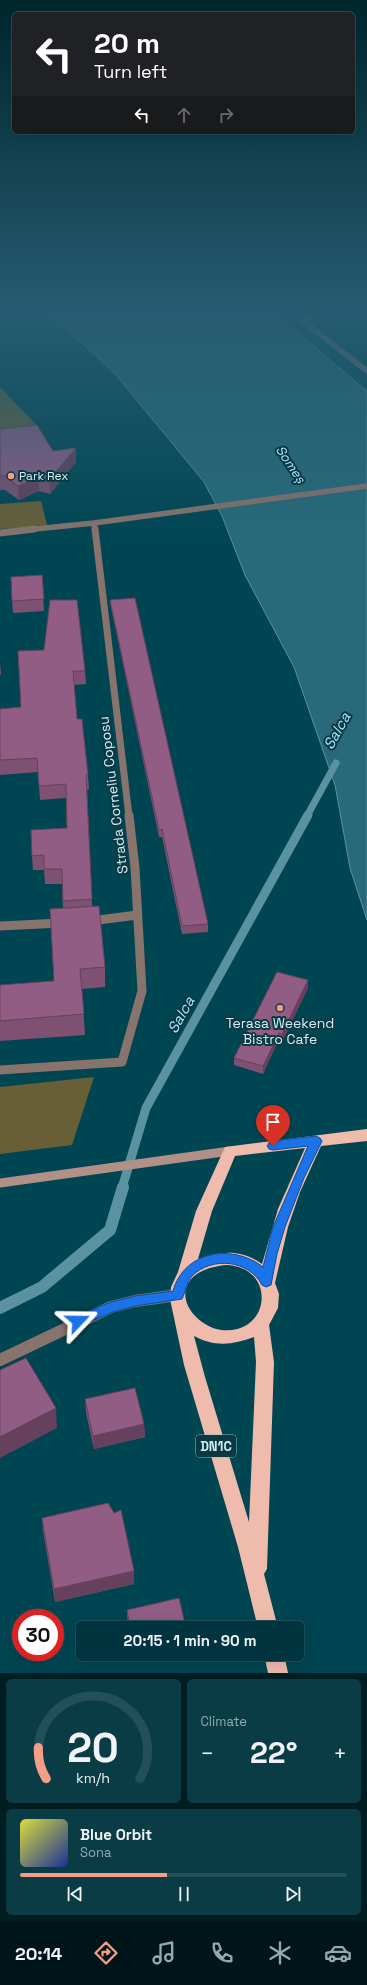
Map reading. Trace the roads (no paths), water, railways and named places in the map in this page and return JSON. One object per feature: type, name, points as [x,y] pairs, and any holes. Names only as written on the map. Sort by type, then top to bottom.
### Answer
[{"type":"highway","points":[[230,1151],[367,1135]]},
{"type":"highway","points":[[266,1282],[271,1254],[279,1227],[298,1178],[316,1141]]},
{"type":"highway","name":"DN1C","points":[[230,1151],[212,1186],[202,1213],[186,1274],[181,1282],[179,1304],[187,1350],[257,1578],[266,1621]]},
{"type":"highway","points":[[179,1304],[192,1326],[209,1335],[229,1338],[249,1333],[261,1324],[271,1307],[271,1290],[263,1275],[249,1264],[230,1258],[212,1259],[194,1267],[186,1274]]},
{"type":"highway","name":"DN1C","points":[[257,1578],[265,1362],[261,1324]]},
{"type":"highway","points":[[275,1661],[278,1673]]},
{"type":"main road","points":[[0,1183],[230,1151]]},
{"type":"street","points":[[0,533],[152,516],[367,486]]},
{"type":"street","name":"Strada Corneliu Coposu","points":[[0,1070],[122,1062],[142,990],[135,868],[94,523]]},
{"type":"street","points":[[0,926],[77,922],[137,915]]},
{"type":"street","points":[[0,1360],[111,1307],[135,1301],[179,1304]]},
{"type":"water","name":"Someș","points":[[128,389],[365,389],[367,391],[367,920],[350,868],[335,785],[294,667],[245,575],[222,516],[204,482]]},
{"type":"waterway","name":"Salca","points":[[307,816],[336,763]]},
{"type":"waterway","name":"Salca","points":[[122,1188],[146,1108],[308,815]]},
{"type":"waterway","name":"Salca","points":[[0,1308],[42,1287],[110,1230],[123,1187]]},
{"type":"place","name":"Park Rex","points":[[11,476]]},
{"type":"place","name":"Terasa Weekend Bistro Cafe","points":[[280,1008]]}]
